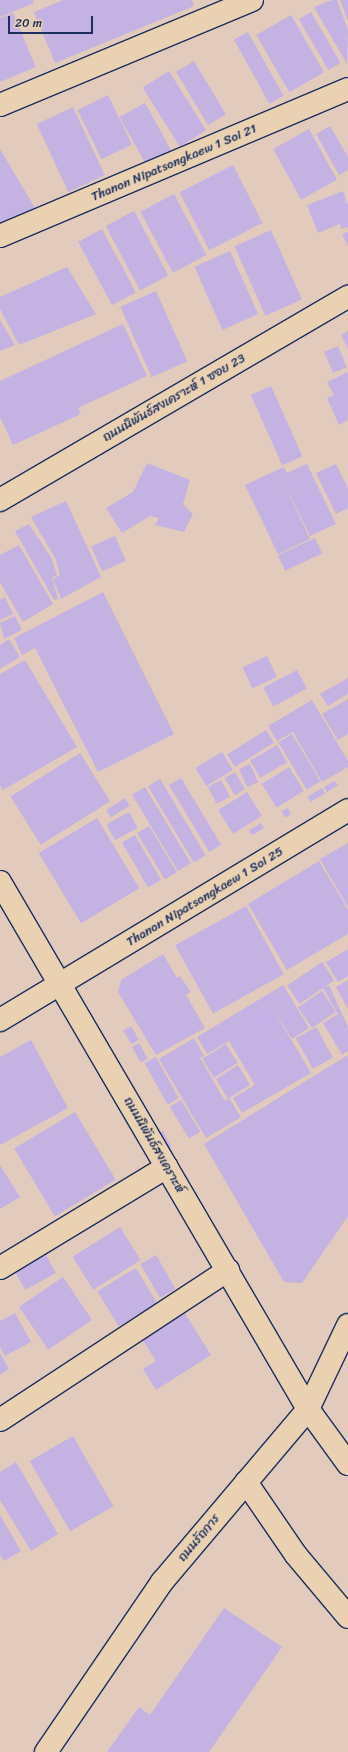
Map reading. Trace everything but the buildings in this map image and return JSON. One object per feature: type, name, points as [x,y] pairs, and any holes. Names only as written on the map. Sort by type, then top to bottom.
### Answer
[{"type":"street","points":[[0,105],[252,0]]},
{"type":"street","name":"Thanon Nipatsongkaew 1 Soi 21","points":[[0,236],[348,89]]},
{"type":"street","name":"ถนนนิพันธ์สงเคราะห์ 1 ซอย 23","points":[[0,500],[348,297]]},
{"type":"street","name":"Thanon Nipatsongkaew 1 Soi 25","points":[[0,1020],[62,984],[348,810]]},
{"type":"street","name":"ถนนนิพันธ์สงเคราะห์","points":[[0,882],[62,984],[308,1409],[348,1464]]},
{"type":"street","points":[[0,1268],[167,1167]]},
{"type":"street","points":[[0,1420],[228,1270]]},
{"type":"street","name":"ถนนรัถการ","points":[[46,1752],[162,1582],[308,1409],[348,1325]]},
{"type":"street","points":[[246,1482],[296,1555],[348,1617]]}]
